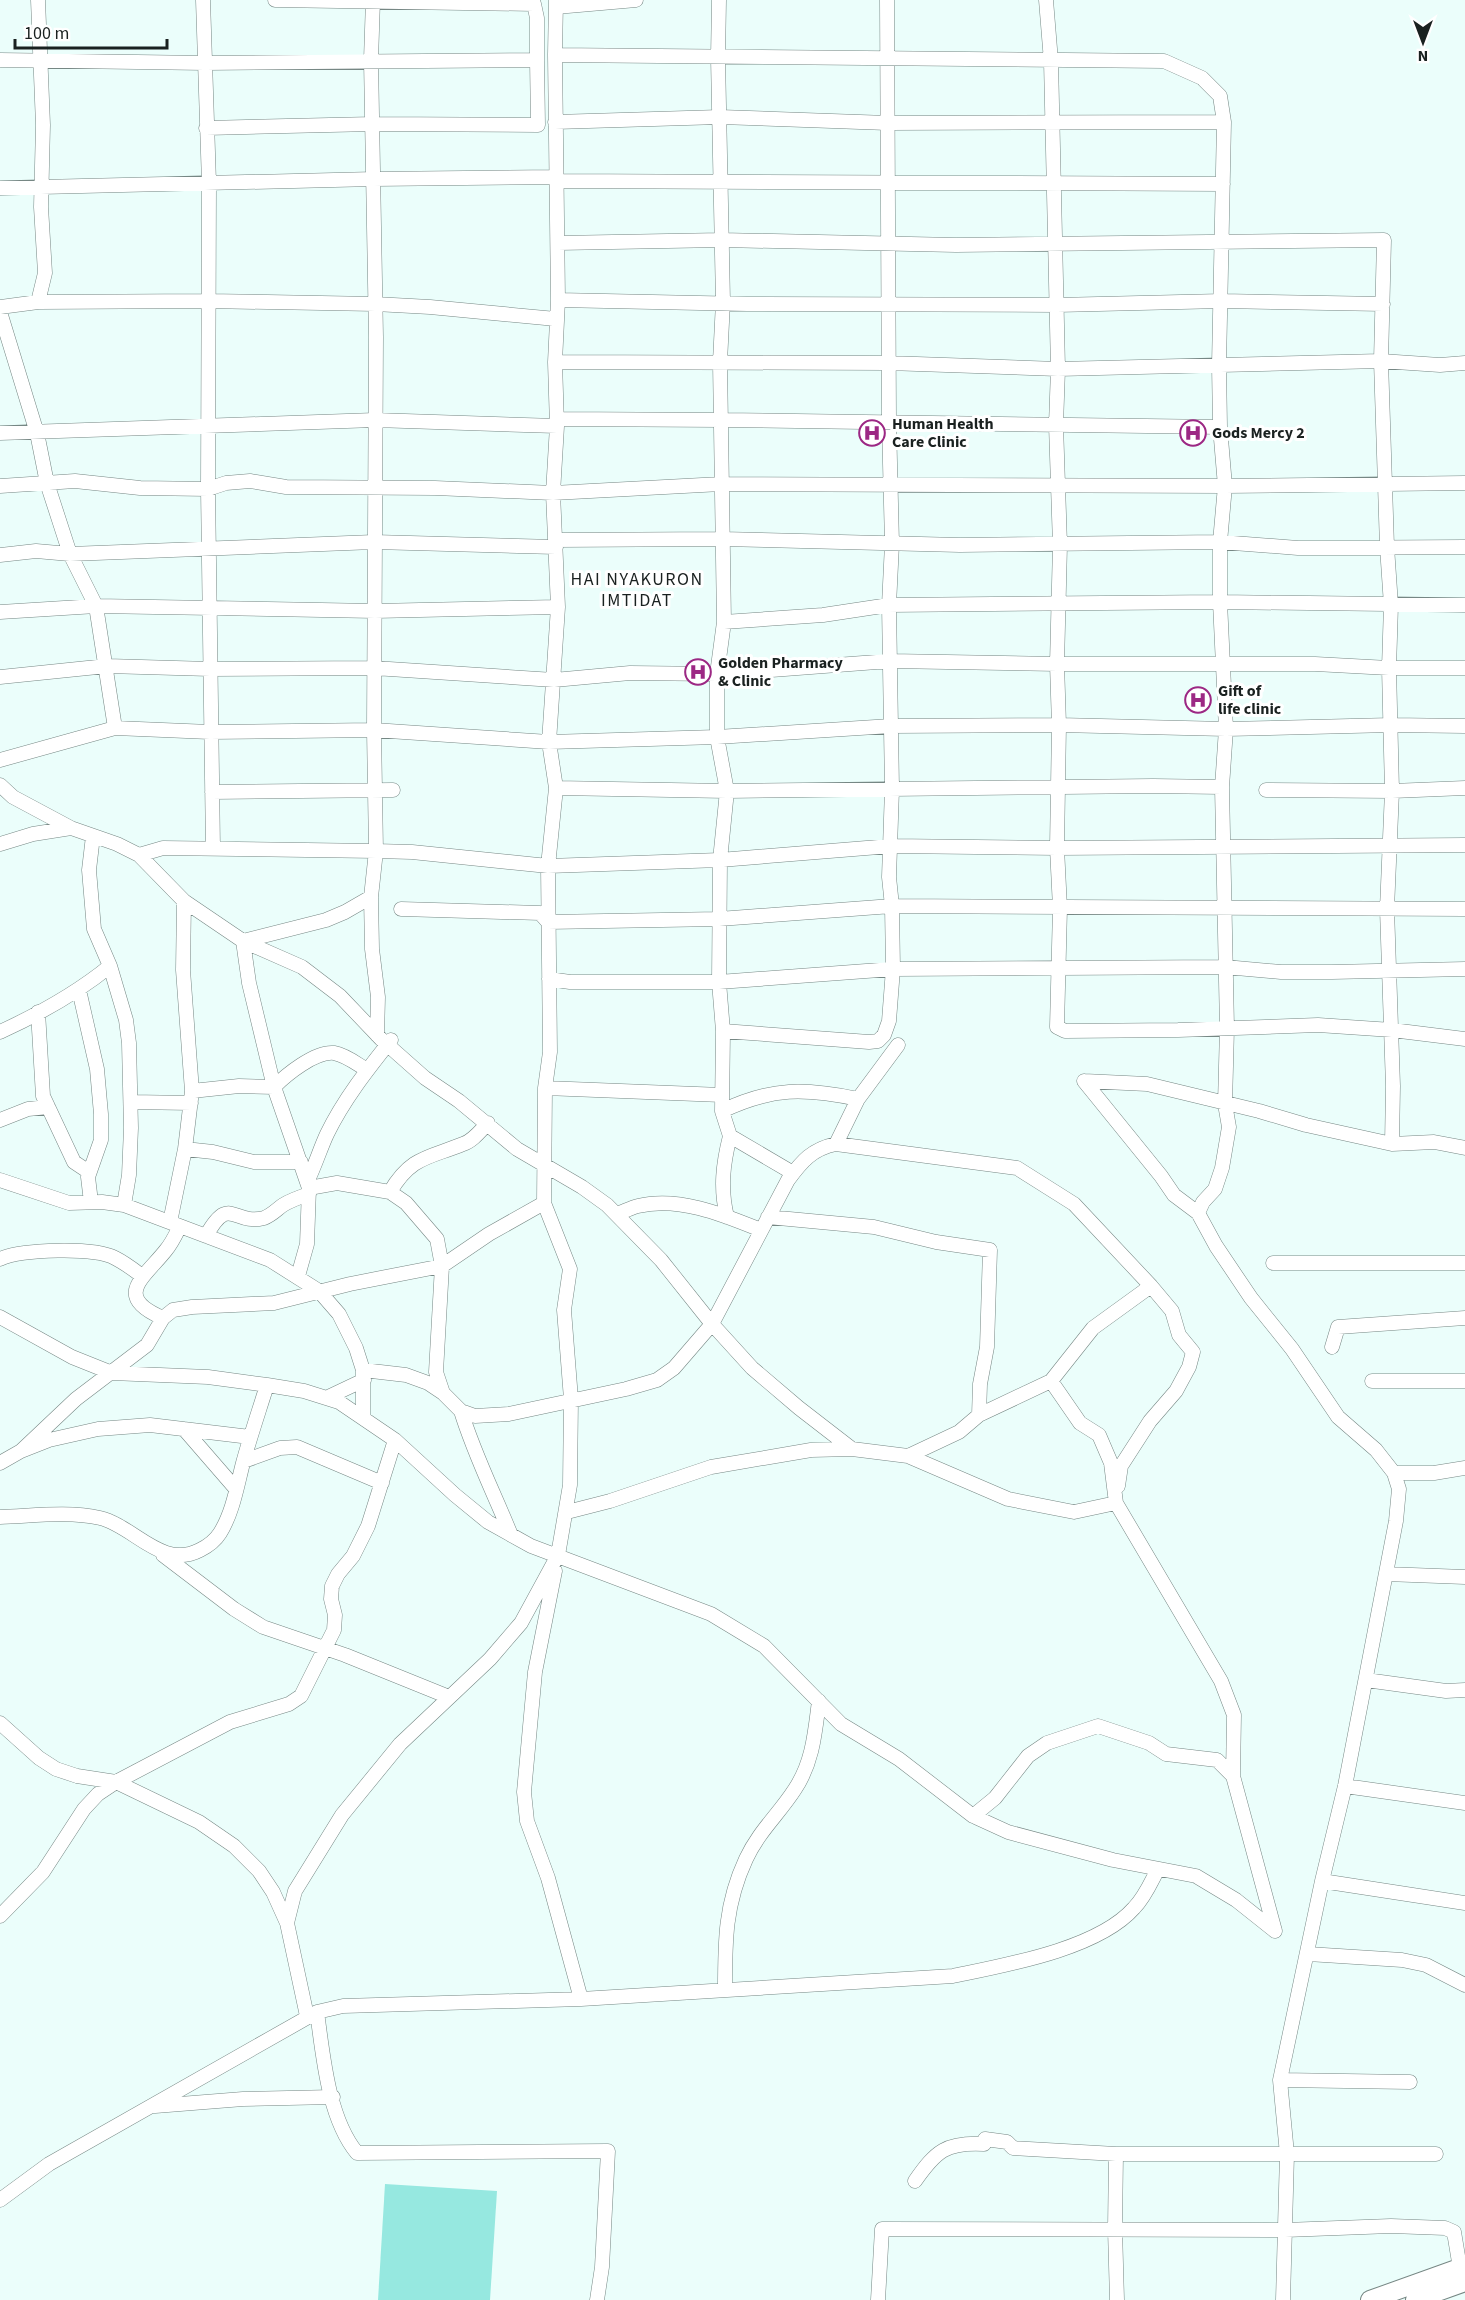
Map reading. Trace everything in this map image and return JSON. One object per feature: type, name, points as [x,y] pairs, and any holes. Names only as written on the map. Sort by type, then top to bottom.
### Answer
[{"type":"main road","points":[[1370,2300],[1463,2272]]},
{"type":"main road","points":[[1415,2300],[1463,2272]]},
{"type":"street","points":[[38,0],[45,273],[38,302]]},
{"type":"street","points":[[203,0],[209,183],[208,489],[213,849]]},
{"type":"street","points":[[206,128],[373,124],[538,125],[535,2],[275,0]]},
{"type":"street","points":[[373,0],[371,60],[375,304],[376,851],[371,897],[372,949],[378,997],[377,1035]]},
{"type":"street","points":[[580,1999],[549,1878],[527,1821],[524,1792],[535,1672],[567,1512],[572,1451],[571,1399],[564,1310],[570,1269],[544,1203],[545,1088],[550,1052],[549,866],[556,788],[549,742],[558,607],[553,494],[557,423],[555,362],[558,300],[555,122],[556,3],[636,0]]},
{"type":"street","points":[[719,0],[723,302],[720,362],[724,622],[717,674],[717,737],[727,791],[720,860],[719,919],[719,982],[723,1031],[722,1111],[729,1136],[722,1177],[722,1196],[727,1217]]},
{"type":"street","points":[[723,1031],[869,1042],[878,1041],[884,1035],[889,1022],[893,969],[889,877],[892,789],[889,605],[892,486],[888,363],[887,0]]},
{"type":"street","points":[[1046,0],[1051,61],[1060,545],[1057,664],[1060,908],[1056,1023],[1060,1029],[1178,1030],[1318,1025],[1465,1038]]},
{"type":"street","points":[[555,55],[1164,62],[1202,78],[1220,96],[1224,122],[1219,365],[1220,427],[1225,486],[1220,542],[1220,602],[1226,729],[1222,787],[1227,1028],[1225,1104],[1229,1127],[1222,1168],[1215,1189],[1203,1202],[1198,1213]]},
{"type":"street","points":[[0,60],[205,63],[537,60]]},
{"type":"street","points":[[555,122],[720,117],[888,123],[1224,122]]},
{"type":"street","points":[[0,188],[374,179],[557,179],[720,183],[1223,184]]},
{"type":"street","points":[[558,243],[722,240],[887,244],[1222,244],[1384,240],[1381,361],[1391,605],[1389,668],[1392,791],[1387,909],[1394,1095],[1392,1144]]},
{"type":"street","points":[[558,300],[1057,305],[1222,302],[1383,304]]},
{"type":"street","points":[[0,307],[38,302],[207,301],[375,304],[430,306],[556,319]]},
{"type":"street","points":[[0,312],[37,433],[47,483],[70,554],[96,606],[115,728]]},
{"type":"street","points":[[555,362],[888,363],[1058,369],[1381,361],[1440,365],[1465,363]]},
{"type":"street","points":[[0,433],[375,420],[557,423],[722,420],[1220,427]]},
{"type":"street","points":[[0,486],[75,481],[140,488],[208,489],[226,483],[250,482],[286,487],[435,488],[553,494],[721,484],[1225,486],[1465,483]]},
{"type":"street","points":[[0,555],[36,551],[70,554],[374,542],[556,543],[722,539],[892,544],[1060,545],[1220,542],[1298,548],[1465,548]]},
{"type":"street","points":[[724,622],[823,615],[889,605],[1220,602],[1465,605]]},
{"type":"street","points":[[0,612],[96,606],[375,611],[558,607]]},
{"type":"street","points":[[0,677],[107,666],[210,669],[374,668],[554,680],[630,673],[717,674],[890,661],[1057,664],[1315,664],[1389,668],[1465,668]]},
{"type":"street","points":[[0,760],[115,728],[210,732],[374,730],[549,742],[717,737],[891,726],[1059,725],[1226,729],[1391,725],[1465,726]]},
{"type":"street","points":[[0,785],[13,798],[71,828],[139,855],[184,901],[243,941],[302,967],[340,996],[377,1035],[425,1078],[488,1123],[517,1149],[595,1195],[661,1260],[712,1324],[752,1368],[852,1449]]},
{"type":"street","points":[[556,788],[727,791],[1222,787]]},
{"type":"street","points":[[1266,790],[1465,789]]},
{"type":"street","points":[[212,792],[393,790]]},
{"type":"street","points":[[0,844],[33,834],[71,828]]},
{"type":"street","points":[[93,836],[88,870],[94,929],[110,966],[126,1020],[129,1043],[131,1102],[129,1175],[124,1205]]},
{"type":"street","points":[[139,855],[164,848],[376,851],[412,852],[549,866],[720,860],[891,846],[1058,848],[1465,844]]},
{"type":"street","points":[[243,941],[326,920],[371,897]]},
{"type":"street","points":[[163,1318],[148,1312],[136,1298],[137,1286],[142,1276],[168,1248],[175,1224],[185,1149],[191,1097],[183,970],[184,901]]},
{"type":"street","points":[[401,909],[540,913],[548,922],[719,919],[892,906],[1465,909]]},
{"type":"street","points":[[243,941],[253,1002],[274,1087],[308,1188],[307,1244],[298,1276]]},
{"type":"street","points":[[0,1032],[79,990],[110,966]]},
{"type":"street","points":[[549,980],[719,982],[893,969],[1225,967],[1281,972],[1465,969]]},
{"type":"street","points":[[79,990],[97,1069],[101,1114],[101,1140],[88,1172],[91,1202]]},
{"type":"street","points":[[38,1012],[43,1096],[74,1162],[88,1172]]},
{"type":"street","points":[[308,1188],[328,1132],[351,1092],[391,1040]]},
{"type":"street","points":[[836,1144],[858,1099],[898,1045]]},
{"type":"street","points":[[131,1102],[191,1097],[239,1086],[274,1087],[305,1063],[333,1053],[368,1070]]},
{"type":"street","points":[[1283,2300],[1287,2154],[1280,2080],[1322,1881],[1346,1786],[1399,1502],[1399,1488],[1394,1473],[1376,1450],[1338,1417],[1292,1349],[1245,1289],[1216,1246],[1198,1213],[1174,1195],[1084,1081],[1148,1084],[1306,1125],[1392,1144],[1434,1142],[1465,1148]]},
{"type":"street","points":[[545,1088],[722,1095]]},
{"type":"street","points":[[722,1111],[743,1101],[777,1092],[831,1094],[858,1099]]},
{"type":"street","points":[[0,1120],[28,1109],[48,1107]]},
{"type":"street","points":[[390,1192],[406,1169],[438,1152],[465,1144],[488,1123]]},
{"type":"street","points":[[729,1136],[793,1173]]},
{"type":"street","points":[[326,1398],[363,1375],[406,1375],[428,1383],[443,1393],[461,1411],[475,1416],[491,1416],[626,1389],[657,1380],[674,1368],[712,1324],[793,1173],[801,1162],[821,1147],[836,1144],[1017,1168],[1074,1204],[1172,1311],[1179,1335],[1193,1352],[1189,1367],[1176,1391],[1150,1421],[1121,1466],[1116,1503]]},
{"type":"street","points":[[185,1149],[213,1152],[254,1162],[301,1162]]},
{"type":"street","points":[[0,1180],[69,1203],[124,1205],[270,1260],[298,1276],[319,1292],[339,1314],[356,1348],[363,1375],[363,1418]]},
{"type":"street","points":[[206,1236],[220,1215],[225,1213],[259,1219],[270,1216],[308,1188],[337,1182],[390,1192],[406,1203],[437,1239],[442,1266],[436,1372],[443,1393]]},
{"type":"street","points":[[0,1463],[21,1450],[76,1400],[147,1345],[163,1318],[173,1310],[274,1303],[442,1266],[498,1228],[544,1203]]},
{"type":"street","points":[[616,1215],[638,1206],[662,1204],[690,1207],[727,1217],[761,1230]]},
{"type":"street","points":[[768,1217],[874,1227],[936,1242],[990,1250],[987,1347],[980,1384],[979,1415]]},
{"type":"street","points":[[1,1256],[37,1252],[92,1251],[114,1257],[142,1276]]},
{"type":"street","points":[[1273,1263],[1465,1263]]},
{"type":"street","points":[[908,1456],[959,1432],[979,1415],[1052,1381],[1093,1328],[1151,1286]]},
{"type":"street","points":[[0,1317],[72,1357],[112,1373],[208,1377],[267,1384],[304,1391],[339,1402],[395,1440],[488,1522],[531,1546],[711,1614],[764,1646],[841,1724],[899,1759],[972,1816],[1008,1832],[1113,1860],[1196,1876],[1236,1900],[1275,1931],[1233,1776],[1234,1715],[1221,1681],[1116,1503],[1111,1463],[1099,1435],[1080,1423],[1052,1381]]},
{"type":"street","points":[[1332,1347],[1338,1327],[1465,1318]]},
{"type":"street","points":[[1372,1381],[1465,1381]]},
{"type":"street","points":[[154,1548],[178,1555],[192,1554],[209,1545],[220,1533],[230,1512],[267,1384]]},
{"type":"street","points":[[461,1411],[473,1450],[511,1534]]},
{"type":"street","points":[[21,1450],[49,1440],[98,1429],[150,1425],[250,1437]]},
{"type":"street","points":[[184,1429],[236,1489]]},
{"type":"street","points":[[0,1916],[43,1872],[84,1809],[98,1794],[116,1782],[230,1722],[296,1701],[301,1696],[336,1623],[331,1599],[332,1586],[338,1574],[353,1556],[368,1526],[395,1440]]},
{"type":"street","points":[[244,1461],[280,1448],[297,1447],[382,1483]]},
{"type":"street","points":[[567,1512],[610,1501],[711,1467],[812,1450],[852,1449],[908,1456],[1008,1499],[1074,1512],[1116,1503]]},
{"type":"street","points":[[1394,1473],[1434,1473],[1465,1468]]},
{"type":"street","points":[[0,1517],[65,1514],[101,1518],[123,1528],[154,1548],[248,1618],[281,1634],[345,1655],[449,1697]]},
{"type":"street","points":[[287,1923],[295,1891],[342,1815],[400,1744],[490,1659],[521,1623],[558,1555]]},
{"type":"street","points":[[1386,1574],[1465,1577]]},
{"type":"street","points":[[1366,1680],[1446,1691],[1465,1690]]},
{"type":"street","points":[[725,1989],[725,1930],[731,1900],[745,1861],[760,1832],[794,1792],[806,1769],[814,1745],[819,1701]]},
{"type":"street","points":[[0,1723],[39,1758],[56,1769],[77,1776],[116,1782],[199,1822],[234,1846],[259,1870],[273,1892],[287,1923],[333,2097],[349,2143],[357,2153],[608,2151],[602,2267],[597,2300]]},
{"type":"street","points":[[972,1816],[995,1798],[1028,1756],[1047,1743],[1098,1726],[1149,1743],[1166,1754],[1217,1760],[1233,1776]]},
{"type":"street","points":[[1346,1786],[1465,1803]]},
{"type":"street","points":[[0,2200],[49,2164],[312,2014],[343,2006],[580,1999],[953,1976],[996,1967],[1079,1944],[1119,1923],[1135,1908],[1158,1869]]},
{"type":"street","points":[[1322,1881],[1465,1904]]},
{"type":"street","points":[[1308,1954],[1402,1960],[1426,1965],[1465,1985]]},
{"type":"street","points":[[1280,2080],[1410,2082]]},
{"type":"street","points":[[150,2107],[243,2099],[333,2097]]},
{"type":"street","points":[[915,2181],[931,2159],[944,2148],[973,2143],[984,2144],[986,2139],[1007,2142],[1013,2148],[1116,2154],[1436,2154]]},
{"type":"street","points":[[1116,2154],[1117,2300]]},
{"type":"street","points":[[878,2300],[882,2229],[1285,2230],[1392,2226],[1452,2230],[1463,2272]]},
{"type":"shaded area","points":[[385,2184],[497,2191],[490,2300],[378,2300]]},
{"type":"place","name":"Human Health Care Clinic","points":[[872,433]]},
{"type":"place","name":"Gods Mercy 2","points":[[1193,433]]},
{"type":"place","name":"Golden Pharmacy & Clinic","points":[[698,672]]},
{"type":"place","name":"Gift of life clinic","points":[[1198,700]]},
{"type":"district","name":"HAI NYAKURON IMTIDAT","points":[[637,589]]}]
